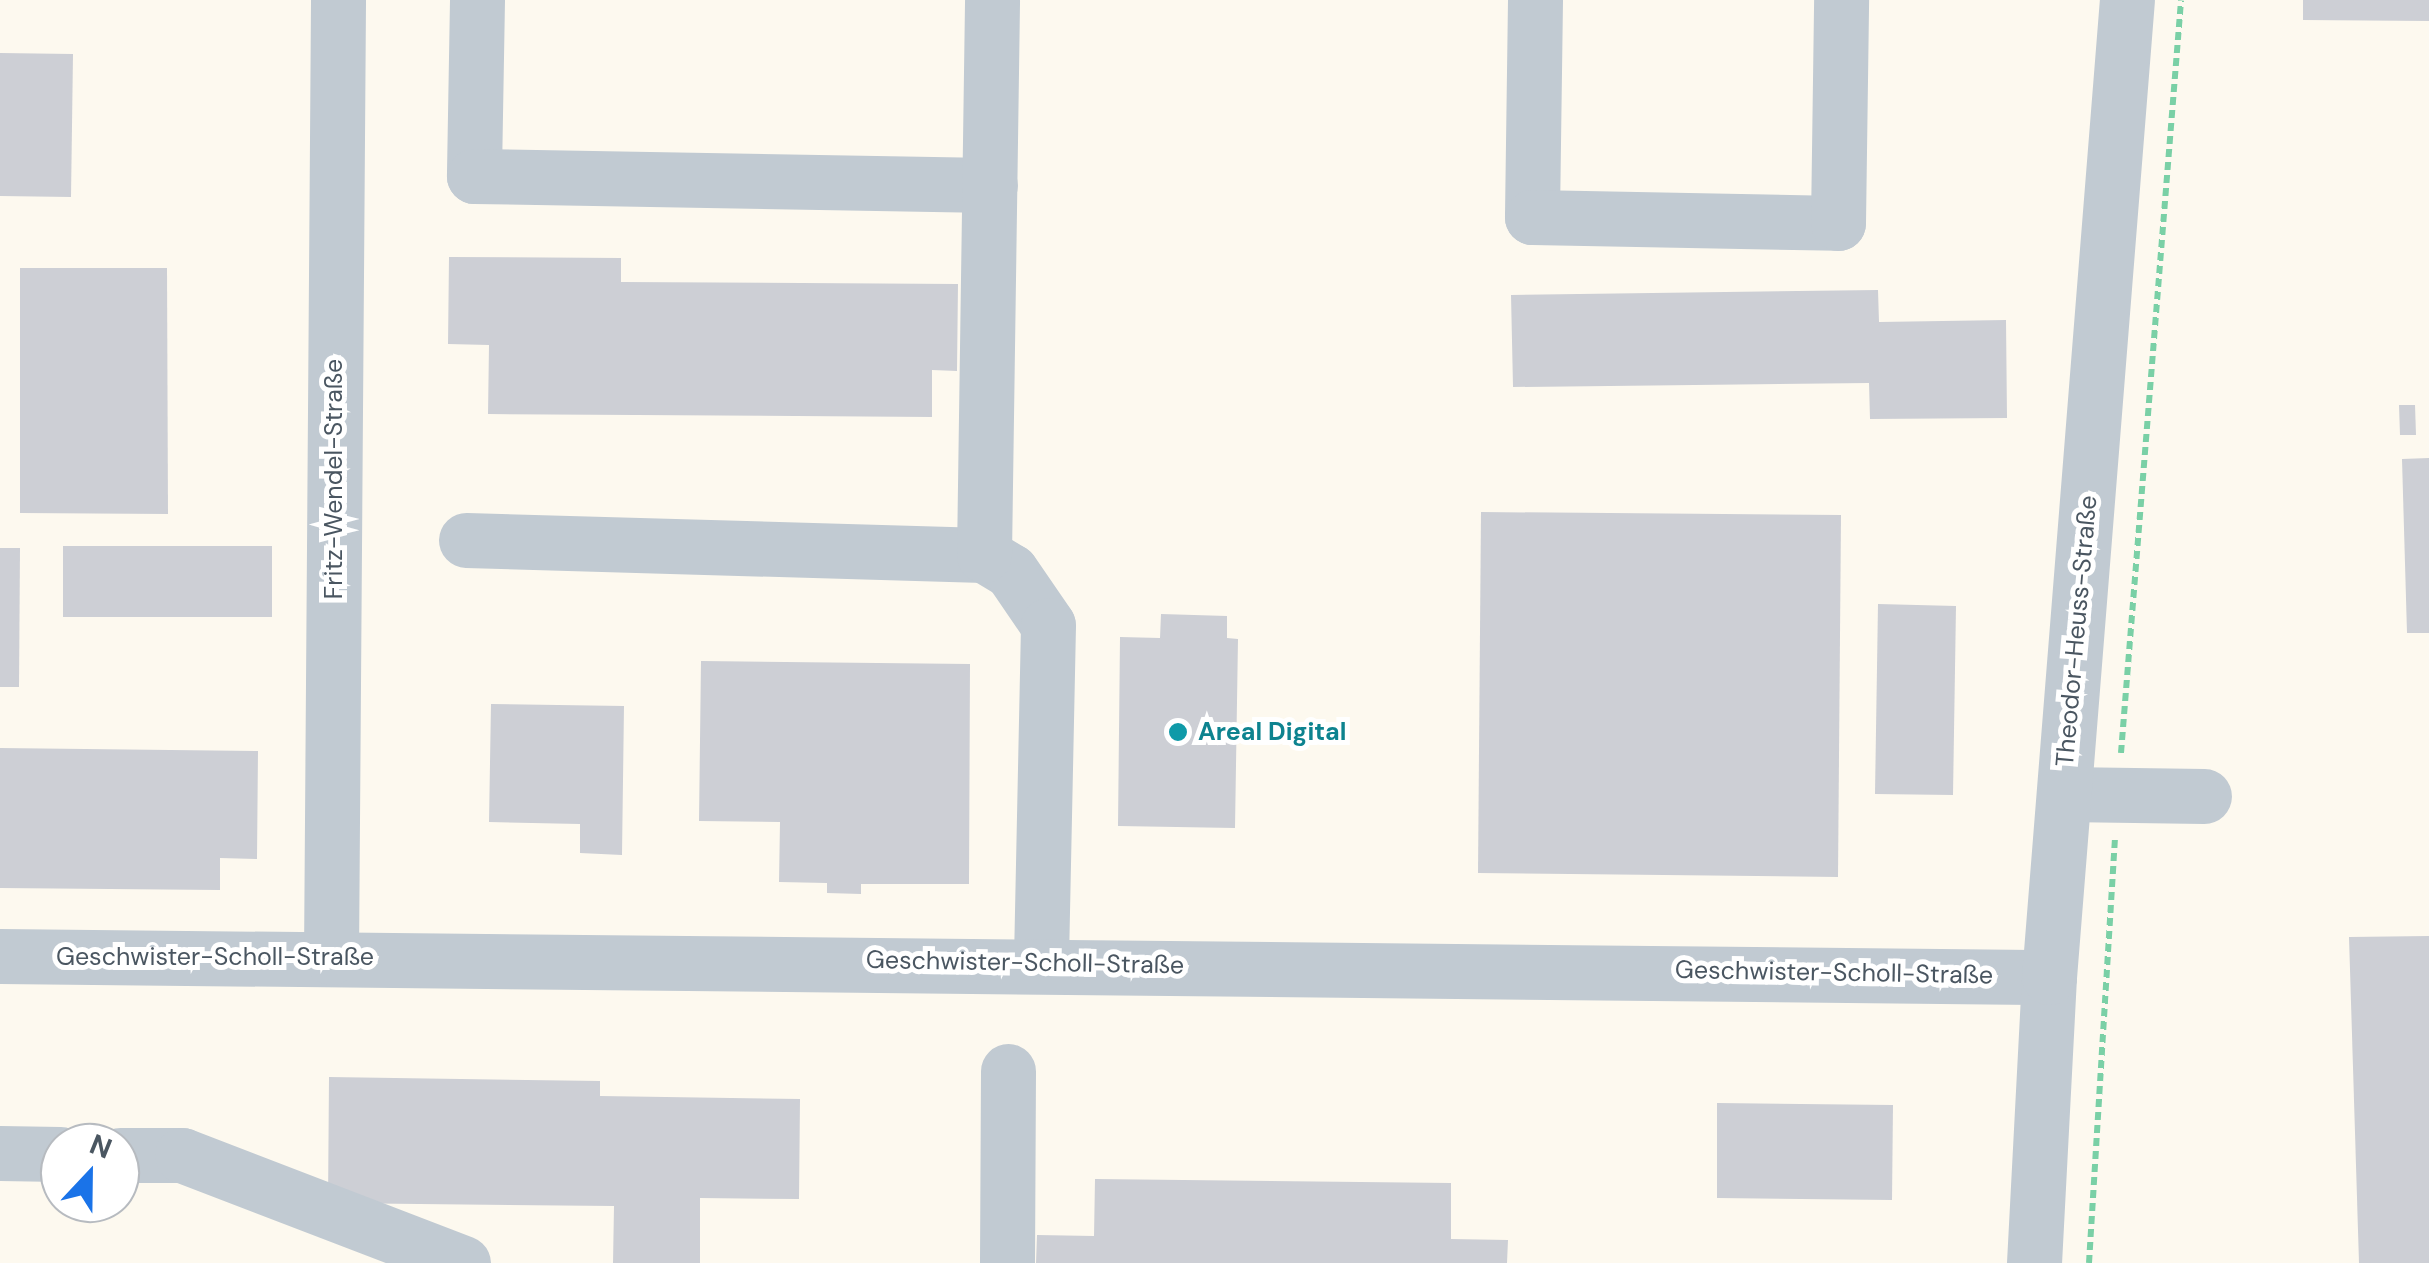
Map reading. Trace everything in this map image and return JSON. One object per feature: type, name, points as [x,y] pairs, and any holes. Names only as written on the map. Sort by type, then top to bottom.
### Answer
[{"type":"street","name":"Fritz-Wendel-Straße","points":[[331,957],[338,0]]},
{"type":"street","points":[[477,0],[474,176],[990,185]]},
{"type":"street","points":[[984,556],[992,0]]},
{"type":"street","points":[[1536,0],[1532,218],[1838,223],[1841,0]]},
{"type":"street","name":"Theodor-Heuss-Straße","points":[[2034,1263],[2049,977],[2127,0]]},
{"type":"street","points":[[466,540],[984,556],[1011,570],[1048,625],[1041,963]]},
{"type":"street","points":[[2064,794],[2204,796]]},
{"type":"street","name":"Geschwister-Scholl-Straße","points":[[0,956],[1041,963],[2049,977]]},
{"type":"street","points":[[1007,1263],[1008,1071]]},
{"type":"street","points":[[0,1153],[40,1154]]},
{"type":"street","points":[[140,1154],[182,1155],[463,1263]]},
{"type":"path","points":[[2089,1263],[2118,796],[2181,0]]},
{"type":"shaded area","points":[[0,0],[2429,0],[2429,1263],[0,1263]]},
{"type":"building","points":[[2303,0],[2429,0],[2429,21],[2303,20]]},
{"type":"building","points":[[0,53],[73,54],[71,197],[0,196]]},
{"type":"building","points":[[449,257],[621,258],[621,282],[958,284],[957,371],[932,370],[932,417],[488,414],[489,345],[448,344]]},
{"type":"building","points":[[20,268],[167,268],[168,514],[20,513]]},
{"type":"building","points":[[1878,290],[1879,322],[2006,320],[2007,418],[1870,419],[1869,383],[1513,387],[1511,295]]},
{"type":"building","points":[[2399,405],[2415,405],[2416,435],[2400,435]]},
{"type":"building","points":[[2429,458],[2429,633],[2407,633],[2402,459]]},
{"type":"building","points":[[1481,512],[1841,515],[1838,877],[1478,873]]},
{"type":"building","points":[[63,546],[272,546],[272,617],[63,617]]},
{"type":"building","points":[[0,548],[20,548],[19,687],[0,687]]},
{"type":"building","points":[[1878,604],[1956,606],[1953,795],[1875,794]]},
{"type":"building","name":"Areal Digital","points":[[1161,614],[1227,616],[1227,638],[1238,639],[1235,828],[1118,826],[1120,637],[1160,638]]},
{"type":"building","points":[[701,661],[970,664],[969,884],[861,884],[861,894],[827,893],[827,883],[779,882],[780,822],[699,821]]},
{"type":"building","points":[[491,704],[624,706],[622,855],[580,853],[580,824],[489,822]]},
{"type":"building","points":[[0,748],[258,751],[257,859],[220,858],[220,890],[0,888]]},
{"type":"building","points":[[2429,936],[2429,1263],[2359,1263],[2349,937]]},
{"type":"building","points":[[329,1077],[600,1081],[600,1096],[800,1099],[799,1199],[700,1198],[700,1263],[613,1263],[614,1206],[328,1203]]},
{"type":"building","points":[[1717,1103],[1893,1105],[1892,1200],[1717,1198]]},
{"type":"building","points":[[1095,1179],[1451,1183],[1451,1239],[1508,1240],[1507,1263],[1036,1263],[1037,1235],[1094,1236]]},
{"type":"place","name":"Areal Digital","points":[[1178,732]]}]
